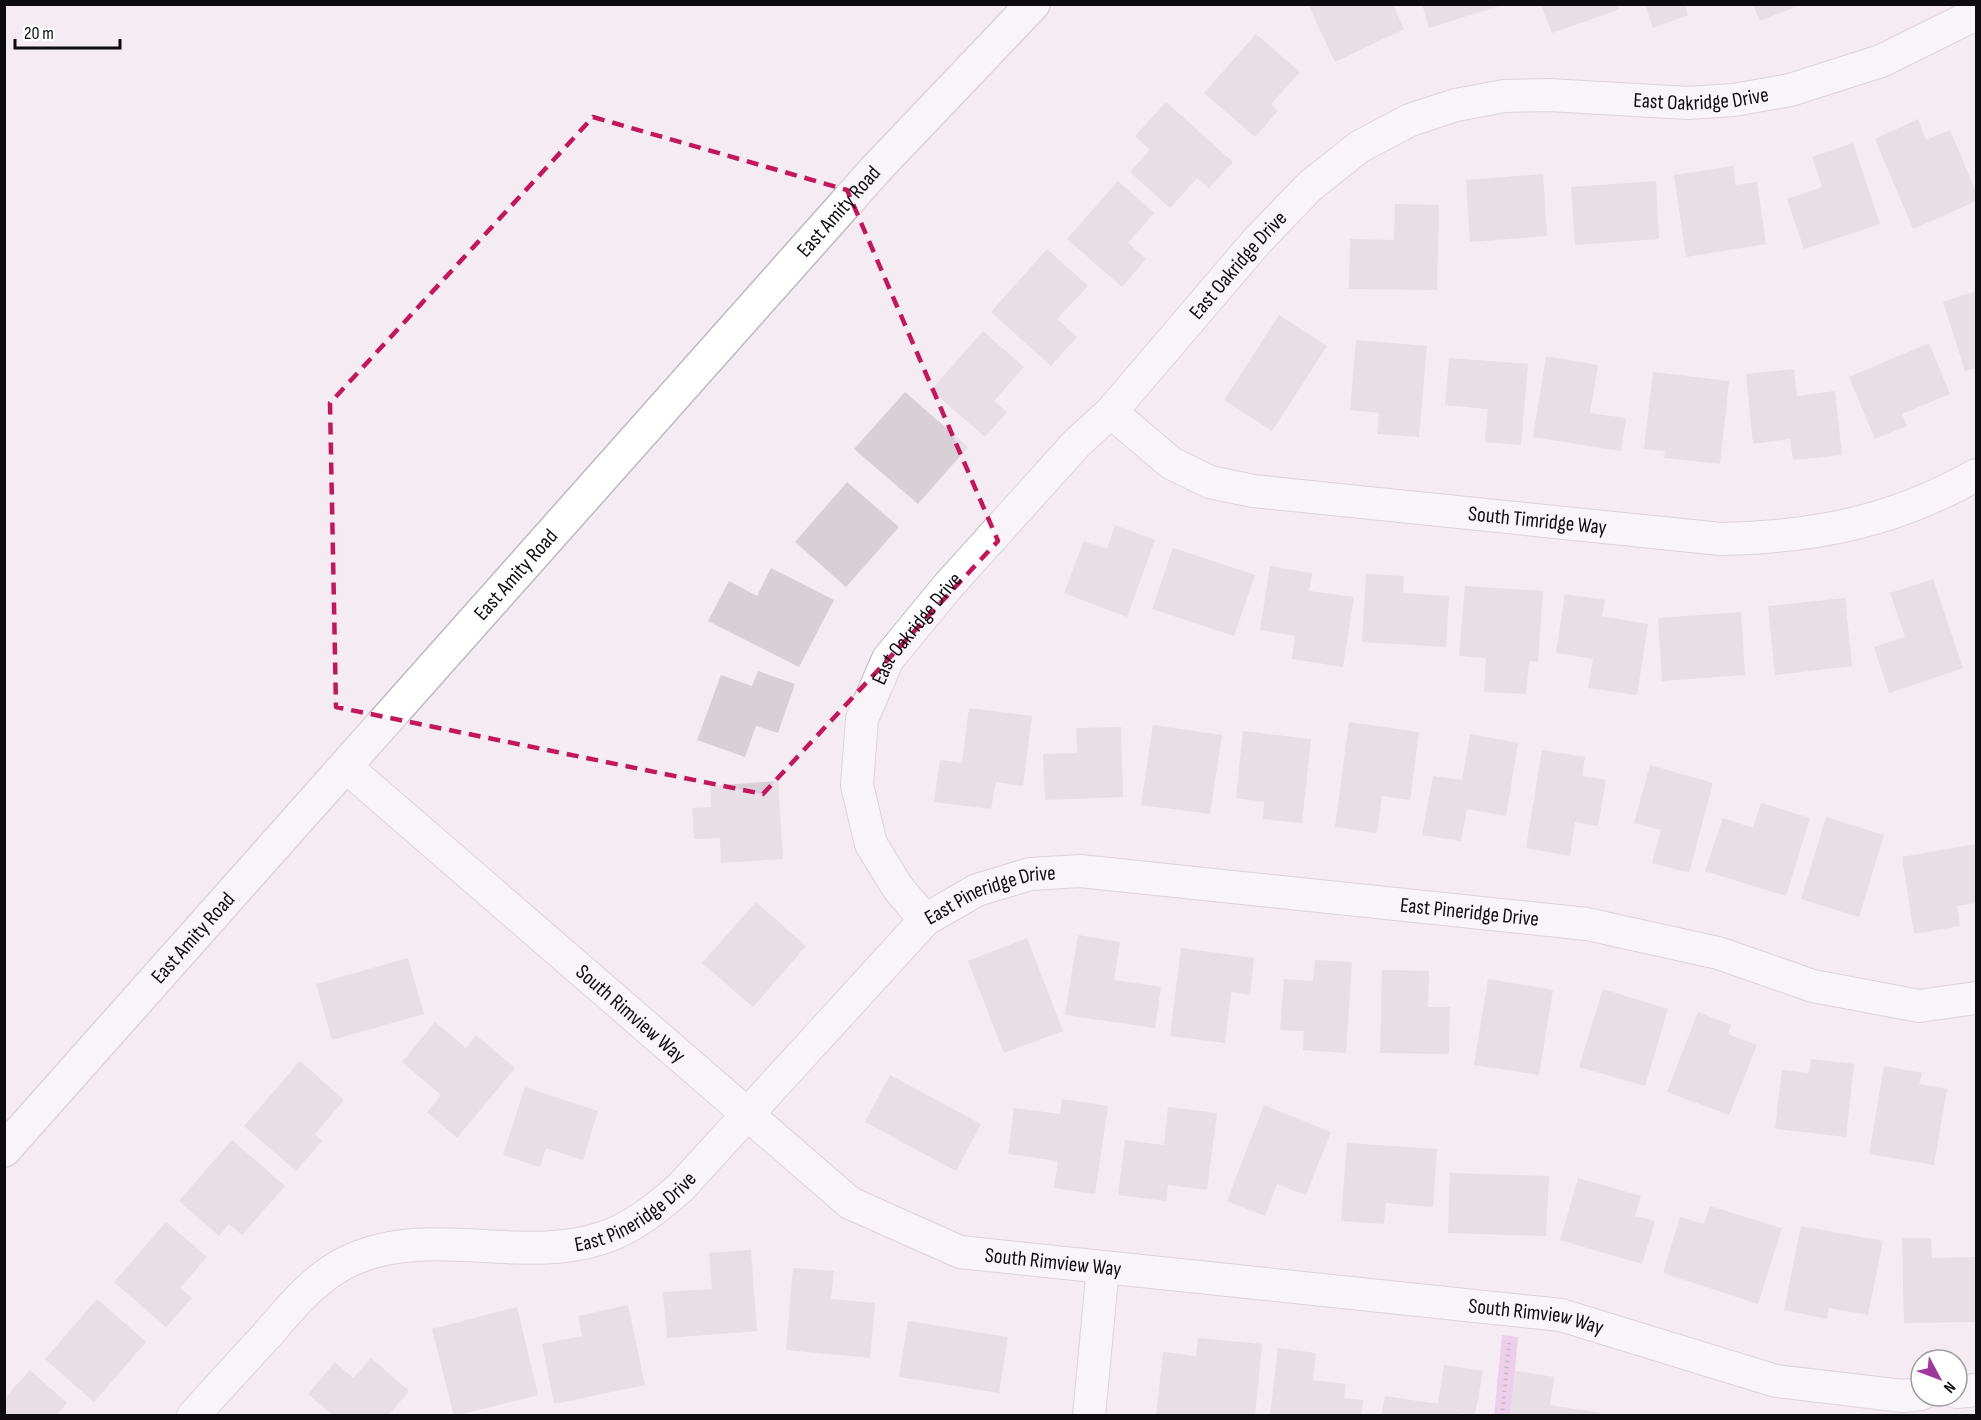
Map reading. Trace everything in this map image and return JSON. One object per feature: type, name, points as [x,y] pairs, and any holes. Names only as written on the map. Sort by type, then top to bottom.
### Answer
[{"type":"street","name":"East Amity Road","points":[[4,1150],[876,169],[1033,4]]},
{"type":"street","name":"East Oakridge Drive","points":[[926,920],[898,888],[871,844],[857,785],[862,719],[888,659],[948,586],[1077,443],[1111,412],[1257,242],[1310,186],[1359,147],[1410,120],[1456,105],[1504,96],[1549,95],[1688,103],[1734,100],[1790,90],[1881,61],[1977,14]]},
{"type":"street","name":"South Timridge Way","points":[[1111,412],[1171,463],[1210,482],[1253,491],[1721,539],[1783,537],[1848,526],[1906,508],[1977,475]]},
{"type":"street","name":"South Rimview Way","points":[[345,766],[850,1203],[960,1252],[1561,1315],[1776,1381],[1909,1395]]},
{"type":"street","name":"East Pineridge Drive","points":[[193,1416],[316,1281],[351,1260],[390,1247],[430,1243],[550,1248],[600,1239],[647,1216],[680,1188],[926,920],[976,890],[1030,874],[1080,871],[1587,924],[1718,953],[1813,986],[1918,1006],[1977,998]]},
{"type":"street","points":[[1089,1416],[1103,1267]]},
{"type":"path","points":[[1502,1416],[1512,1310]]},
{"type":"highlighted area","points":[[593,117],[847,190],[998,541],[763,794],[336,707],[330,403]]},
{"type":"shaded area","points":[[1502,1335],[1518,1337],[1511,1415],[1494,1416]]},
{"type":"building","points":[[1308,4],[1393,4],[1404,29],[1335,62]]},
{"type":"building","points":[[1422,4],[1502,4],[1502,5],[1429,28]]},
{"type":"building","points":[[1645,4],[1685,4],[1688,15],[1653,28]]},
{"type":"building","points":[[1541,5],[1618,5],[1620,9],[1552,33]]},
{"type":"building","points":[[1753,5],[1800,5],[1760,21]]},
{"type":"building","points":[[1256,34],[1300,72],[1271,104],[1278,111],[1255,137],[1204,93]]},
{"type":"building","points":[[1166,102],[1233,162],[1209,188],[1197,178],[1170,208],[1130,172],[1150,150],[1135,136]]},
{"type":"building","points":[[1918,119],[1926,140],[1950,130],[1976,192],[1976,201],[1913,229],[1875,139]]},
{"type":"building","points":[[1853,143],[1880,224],[1804,249],[1787,199],[1822,187],[1812,157]]},
{"type":"building","points":[[1733,166],[1735,185],[1757,182],[1766,244],[1686,257],[1674,175]]},
{"type":"building","points":[[1543,174],[1547,236],[1470,242],[1466,180]]},
{"type":"building","points":[[1118,181],[1154,213],[1128,243],[1146,259],[1122,287],[1067,239]]},
{"type":"building","points":[[1656,181],[1659,239],[1575,245],[1571,187]]},
{"type":"building","points":[[1395,204],[1439,205],[1437,290],[1349,289],[1350,239],[1394,240]]},
{"type":"building","points":[[1047,249],[1088,286],[1057,319],[1077,337],[1051,366],[991,312]]},
{"type":"building","points":[[1976,291],[1976,368],[1965,371],[1943,302]]},
{"type":"building","points":[[1279,315],[1327,346],[1272,431],[1224,400]]},
{"type":"building","points":[[983,331],[1024,367],[994,401],[1007,412],[985,437],[931,390]]},
{"type":"building","points":[[1356,340],[1427,346],[1419,437],[1377,434],[1379,413],[1350,410]]},
{"type":"building","points":[[1929,343],[1950,394],[1902,414],[1907,426],[1875,439],[1849,377]]},
{"type":"building","points":[[1546,356],[1598,365],[1590,413],[1626,418],[1621,451],[1533,437]]},
{"type":"building","points":[[1449,358],[1528,364],[1521,445],[1485,442],[1488,409],[1445,405]]},
{"type":"building","points":[[1794,369],[1797,396],[1835,391],[1842,455],[1793,460],[1790,439],[1753,444],[1746,374]]},
{"type":"building","points":[[1653,372],[1729,381],[1720,464],[1664,458],[1665,451],[1644,449]]},
{"type":"building","points":[[905,392],[968,447],[918,504],[854,449]]},
{"type":"building","points":[[847,482],[899,527],[846,587],[795,542]]},
{"type":"building","points":[[1115,525],[1155,540],[1127,617],[1064,593],[1084,541],[1107,549]]},
{"type":"building","points":[[1173,548],[1255,575],[1234,636],[1152,609]]},
{"type":"building","points":[[1270,566],[1312,573],[1309,591],[1354,597],[1343,667],[1292,659],[1295,636],[1260,630]]},
{"type":"building","points":[[771,568],[834,600],[799,667],[708,621],[729,581],[757,596]]},
{"type":"building","points":[[1366,574],[1404,576],[1403,593],[1449,596],[1446,647],[1362,642]]},
{"type":"building","points":[[1933,579],[1963,668],[1889,693],[1874,647],[1905,637],[1890,593]]},
{"type":"building","points":[[1465,586],[1543,591],[1538,662],[1529,661],[1526,694],[1484,692],[1486,658],[1459,656]]},
{"type":"building","points":[[1565,594],[1605,600],[1602,616],[1648,624],[1637,695],[1588,688],[1593,659],[1556,653]]},
{"type":"building","points":[[1845,598],[1852,666],[1775,675],[1768,606]]},
{"type":"building","points":[[1741,612],[1745,675],[1662,681],[1658,618]]},
{"type":"building","points":[[758,671],[795,684],[778,733],[756,726],[745,757],[697,740],[721,675],[752,686]]},
{"type":"building","points":[[969,708],[1032,716],[1023,786],[996,782],[991,809],[934,802],[940,760],[962,763]]},
{"type":"building","points":[[1349,722],[1419,732],[1410,800],[1382,796],[1377,833],[1335,827]]},
{"type":"building","points":[[1153,725],[1222,735],[1210,814],[1141,805]]},
{"type":"building","points":[[1121,727],[1123,797],[1045,800],[1043,754],[1077,753],[1076,728]]},
{"type":"building","points":[[1243,731],[1311,739],[1302,823],[1263,819],[1264,802],[1236,798]]},
{"type":"building","points":[[1470,734],[1518,743],[1506,816],[1467,809],[1461,841],[1422,835],[1433,776],[1462,780]]},
{"type":"building","points":[[1542,750],[1585,757],[1582,776],[1606,780],[1598,826],[1575,822],[1570,856],[1526,848]]},
{"type":"building","points":[[1650,765],[1713,783],[1689,873],[1652,863],[1661,830],[1634,823]]},
{"type":"building","points":[[778,781],[783,859],[721,863],[720,838],[694,839],[692,808],[711,807],[710,786]]},
{"type":"building","points":[[1761,803],[1810,818],[1786,896],[1705,871],[1723,818],[1753,828]]},
{"type":"building","points":[[1826,817],[1884,835],[1859,917],[1801,899]]},
{"type":"building","points":[[1976,844],[1976,903],[1957,906],[1960,926],[1914,934],[1902,857]]},
{"type":"building","points":[[756,902],[806,946],[753,1007],[702,963]]},
{"type":"building","points":[[1078,935],[1120,942],[1114,980],[1161,987],[1155,1028],[1065,1015]]},
{"type":"building","points":[[1027,938],[1063,1031],[1004,1053],[968,961]]},
{"type":"building","points":[[1181,948],[1254,958],[1250,995],[1231,992],[1225,1043],[1170,1036]]},
{"type":"building","points":[[408,958],[424,1014],[332,1040],[316,984]]},
{"type":"building","points":[[1315,960],[1352,962],[1346,1053],[1303,1050],[1304,1031],[1280,1030],[1284,979],[1313,981]]},
{"type":"building","points":[[1382,970],[1429,971],[1428,1007],[1450,1007],[1449,1054],[1380,1053]]},
{"type":"building","points":[[1488,979],[1553,990],[1539,1075],[1474,1065]]},
{"type":"building","points":[[1603,989],[1668,1009],[1645,1086],[1579,1067]]},
{"type":"building","points":[[1698,1012],[1731,1025],[1728,1034],[1757,1045],[1729,1115],[1667,1092]]},
{"type":"building","points":[[435,1022],[466,1048],[476,1035],[515,1068],[457,1138],[427,1112],[441,1095],[402,1062]]},
{"type":"building","points":[[1811,1059],[1854,1064],[1846,1137],[1775,1129],[1782,1070],[1809,1073]]},
{"type":"building","points":[[300,1061],[344,1100],[315,1134],[322,1141],[296,1171],[244,1126]]},
{"type":"building","points":[[1884,1066],[1922,1073],[1919,1084],[1947,1089],[1934,1165],[1869,1154]]},
{"type":"building","points":[[890,1075],[981,1124],[956,1171],[865,1122]]},
{"type":"building","points":[[525,1087],[598,1111],[583,1160],[546,1148],[540,1167],[503,1155]]},
{"type":"building","points":[[1062,1099],[1108,1106],[1095,1194],[1054,1188],[1058,1161],[1008,1154],[1014,1108],[1060,1114]]},
{"type":"building","points":[[1264,1105],[1331,1132],[1306,1195],[1277,1184],[1265,1216],[1227,1201]]},
{"type":"building","points":[[1168,1107],[1217,1113],[1207,1190],[1168,1185],[1166,1201],[1118,1195],[1125,1140],[1164,1145]]},
{"type":"building","points":[[232,1140],[285,1186],[242,1235],[229,1224],[219,1236],[179,1201]]},
{"type":"building","points":[[1347,1143],[1437,1149],[1433,1207],[1386,1203],[1384,1224],[1341,1221]]},
{"type":"building","points":[[1450,1173],[1549,1176],[1546,1236],[1448,1233]]},
{"type":"building","points":[[1578,1178],[1641,1196],[1635,1216],[1655,1221],[1642,1264],[1560,1240]]},
{"type":"building","points":[[1710,1206],[1782,1228],[1758,1304],[1663,1273],[1680,1217],[1704,1224]]},
{"type":"building","points":[[166,1222],[207,1257],[180,1288],[192,1298],[166,1327],[114,1282]]},
{"type":"building","points":[[1801,1226],[1883,1241],[1868,1315],[1829,1308],[1827,1319],[1784,1310]]},
{"type":"building","points":[[1902,1238],[1931,1238],[1932,1258],[1976,1257],[1976,1322],[1904,1323]]},
{"type":"building","points":[[751,1250],[757,1331],[667,1338],[663,1292],[712,1289],[709,1253]]},
{"type":"building","points":[[793,1268],[834,1271],[831,1299],[875,1303],[870,1358],[786,1350]]},
{"type":"building","points":[[97,1299],[146,1342],[94,1402],[45,1359]]},
{"type":"building","points":[[628,1305],[645,1385],[554,1404],[542,1344],[582,1336],[578,1316]]},
{"type":"building","points":[[517,1307],[538,1395],[454,1416],[432,1329]]},
{"type":"building","points":[[908,1321],[1008,1337],[999,1393],[899,1377]]},
{"type":"building","points":[[1198,1338],[1262,1344],[1255,1416],[1156,1416],[1163,1352],[1196,1356]]},
{"type":"building","points":[[1278,1348],[1316,1353],[1313,1380],[1346,1384],[1344,1398],[1363,1400],[1361,1416],[1270,1416]]},
{"type":"building","points":[[371,1358],[409,1391],[388,1416],[334,1416],[308,1394],[335,1362],[353,1378]]},
{"type":"building","points":[[1444,1365],[1483,1371],[1475,1415],[1460,1413],[1459,1416],[1381,1416],[1385,1396],[1438,1404]]},
{"type":"building","points":[[30,1370],[67,1403],[56,1416],[4,1416],[4,1399]]},
{"type":"building","points":[[1516,1371],[1554,1377],[1550,1405],[1601,1413],[1601,1416],[1509,1416]]}]
